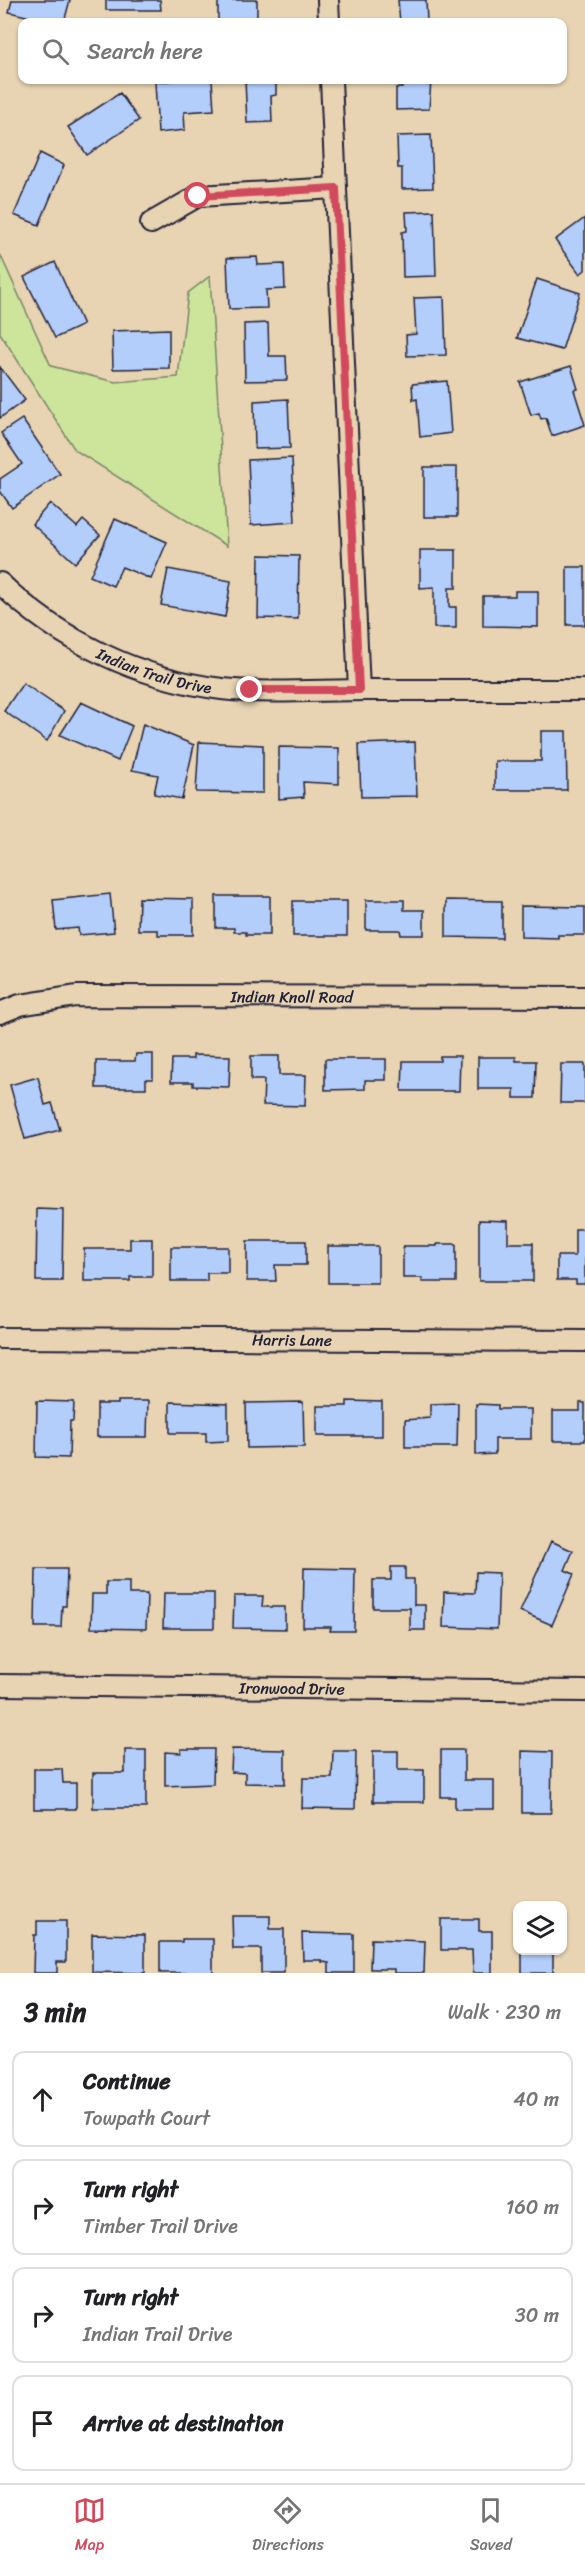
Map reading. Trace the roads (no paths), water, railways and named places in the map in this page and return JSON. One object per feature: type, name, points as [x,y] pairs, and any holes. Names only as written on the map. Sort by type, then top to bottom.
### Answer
[{"type":"street","points":[[328,0],[329,18]]},
{"type":"street","points":[[331,84],[359,690]]},
{"type":"street","points":[[151,223],[198,196],[336,188]]},
{"type":"street","name":"Indian Trail Drive","points":[[0,583],[44,620],[113,660],[161,677],[223,689],[585,690]]},
{"type":"street","name":"Indian Knoll Road","points":[[0,1013],[20,1005],[76,996],[585,997]]},
{"type":"street","name":"Harris Lane","points":[[0,1338],[585,1341]]},
{"type":"street","name":"Ironwood Drive","points":[[0,1686],[585,1691]]}]
